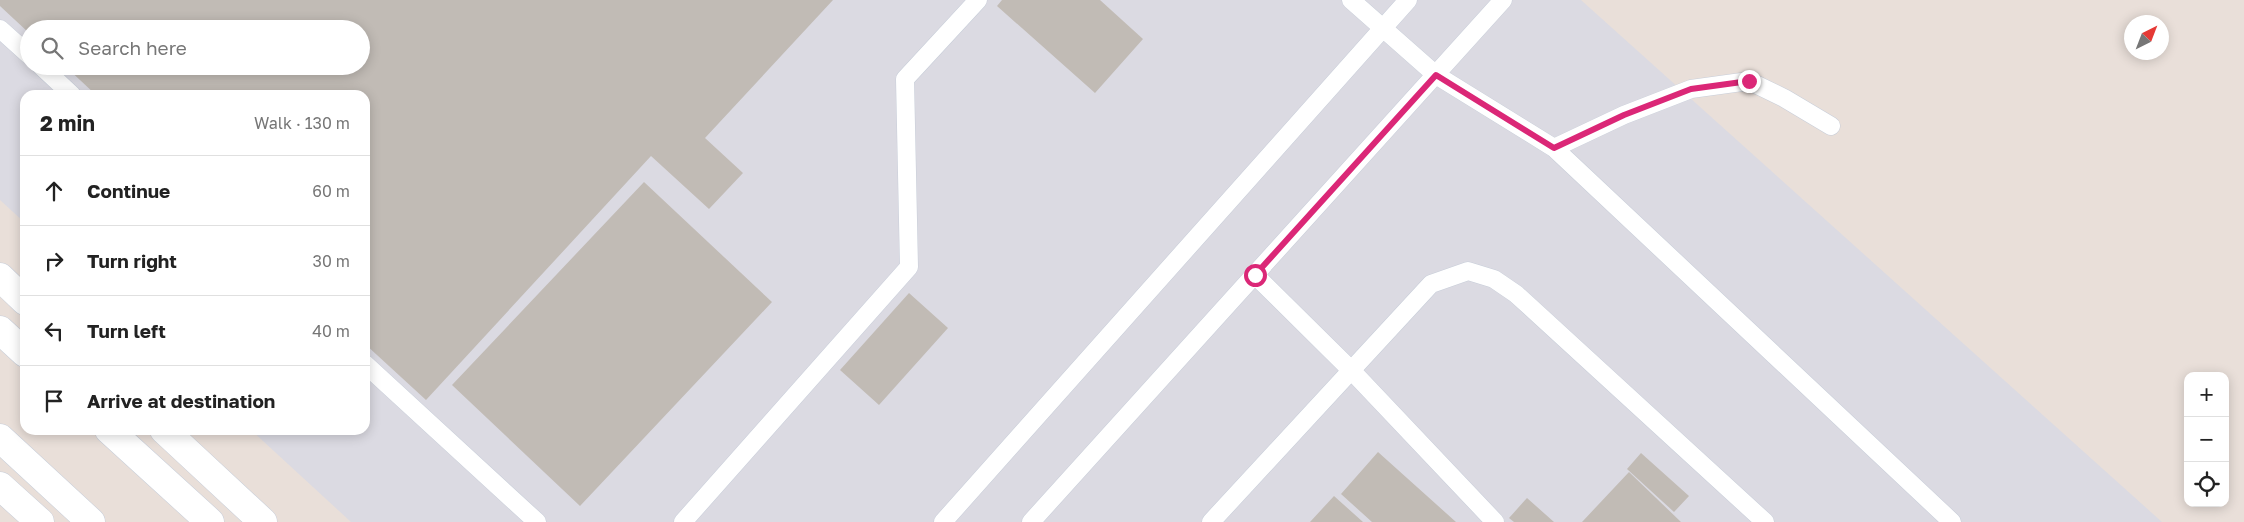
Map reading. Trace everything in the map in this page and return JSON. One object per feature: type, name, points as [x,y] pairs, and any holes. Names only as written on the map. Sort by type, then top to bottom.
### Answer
[{"type":"street","points":[[0,277],[20,296]]},
{"type":"street","points":[[0,330],[20,348]]},
{"type":"street","points":[[114,435],[210,522]]},
{"type":"street","points":[[169,435],[263,522]]},
{"type":"street","points":[[0,438],[91,522]]},
{"type":"street","points":[[0,486],[40,522]]},
{"type":"lane","points":[[683,522],[909,267],[904,79],[978,0]]},
{"type":"lane","points":[[1351,0],[1436,75],[1554,148],[1952,522]]},
{"type":"lane","points":[[943,522],[1408,0]]},
{"type":"lane","points":[[1031,522],[1503,0]]},
{"type":"lane","points":[[0,29],[20,47]]},
{"type":"lane","points":[[51,75],[67,90]]},
{"type":"lane","points":[[1554,148],[1624,115],[1691,89],[1749,81],[1784,98],[1831,126]]},
{"type":"lane","points":[[1211,522],[1430,284],[1468,271],[1494,279],[1516,294],[1765,522]]},
{"type":"lane","points":[[1255,275],[1351,370],[1495,522]]},
{"type":"lane","points":[[370,369],[537,522]]},
{"type":"shaded area","points":[[0,0],[1581,0],[2162,522],[351,522],[256,435],[370,435],[370,90],[20,90],[20,218],[0,200]]},
{"type":"building","points":[[0,0],[833,0],[705,138],[743,173],[709,209],[651,156],[426,400],[370,349],[370,90],[91,90],[75,75],[370,75],[370,20],[20,20],[20,25],[0,6]]},
{"type":"building","points":[[1002,0],[1100,0],[1143,39],[1095,93],[997,6]]},
{"type":"building","points":[[644,182],[772,302],[580,506],[452,385]]},
{"type":"building","points":[[909,293],[948,328],[879,405],[840,370]]},
{"type":"building","points":[[1378,452],[1456,522],[1372,522],[1341,494]]},
{"type":"building","points":[[1641,453],[1689,496],[1674,512],[1627,469]]},
{"type":"building","points":[[1629,472],[1681,522],[1582,522]]},
{"type":"building","points":[[1334,496],[1363,522],[1310,522]]},
{"type":"building","points":[[1527,498],[1554,522],[1514,522],[1509,518]]},
{"type":"route","points":[[1255,275],[1436,75],[1554,148],[1624,115],[1691,89],[1749,81]]}]
